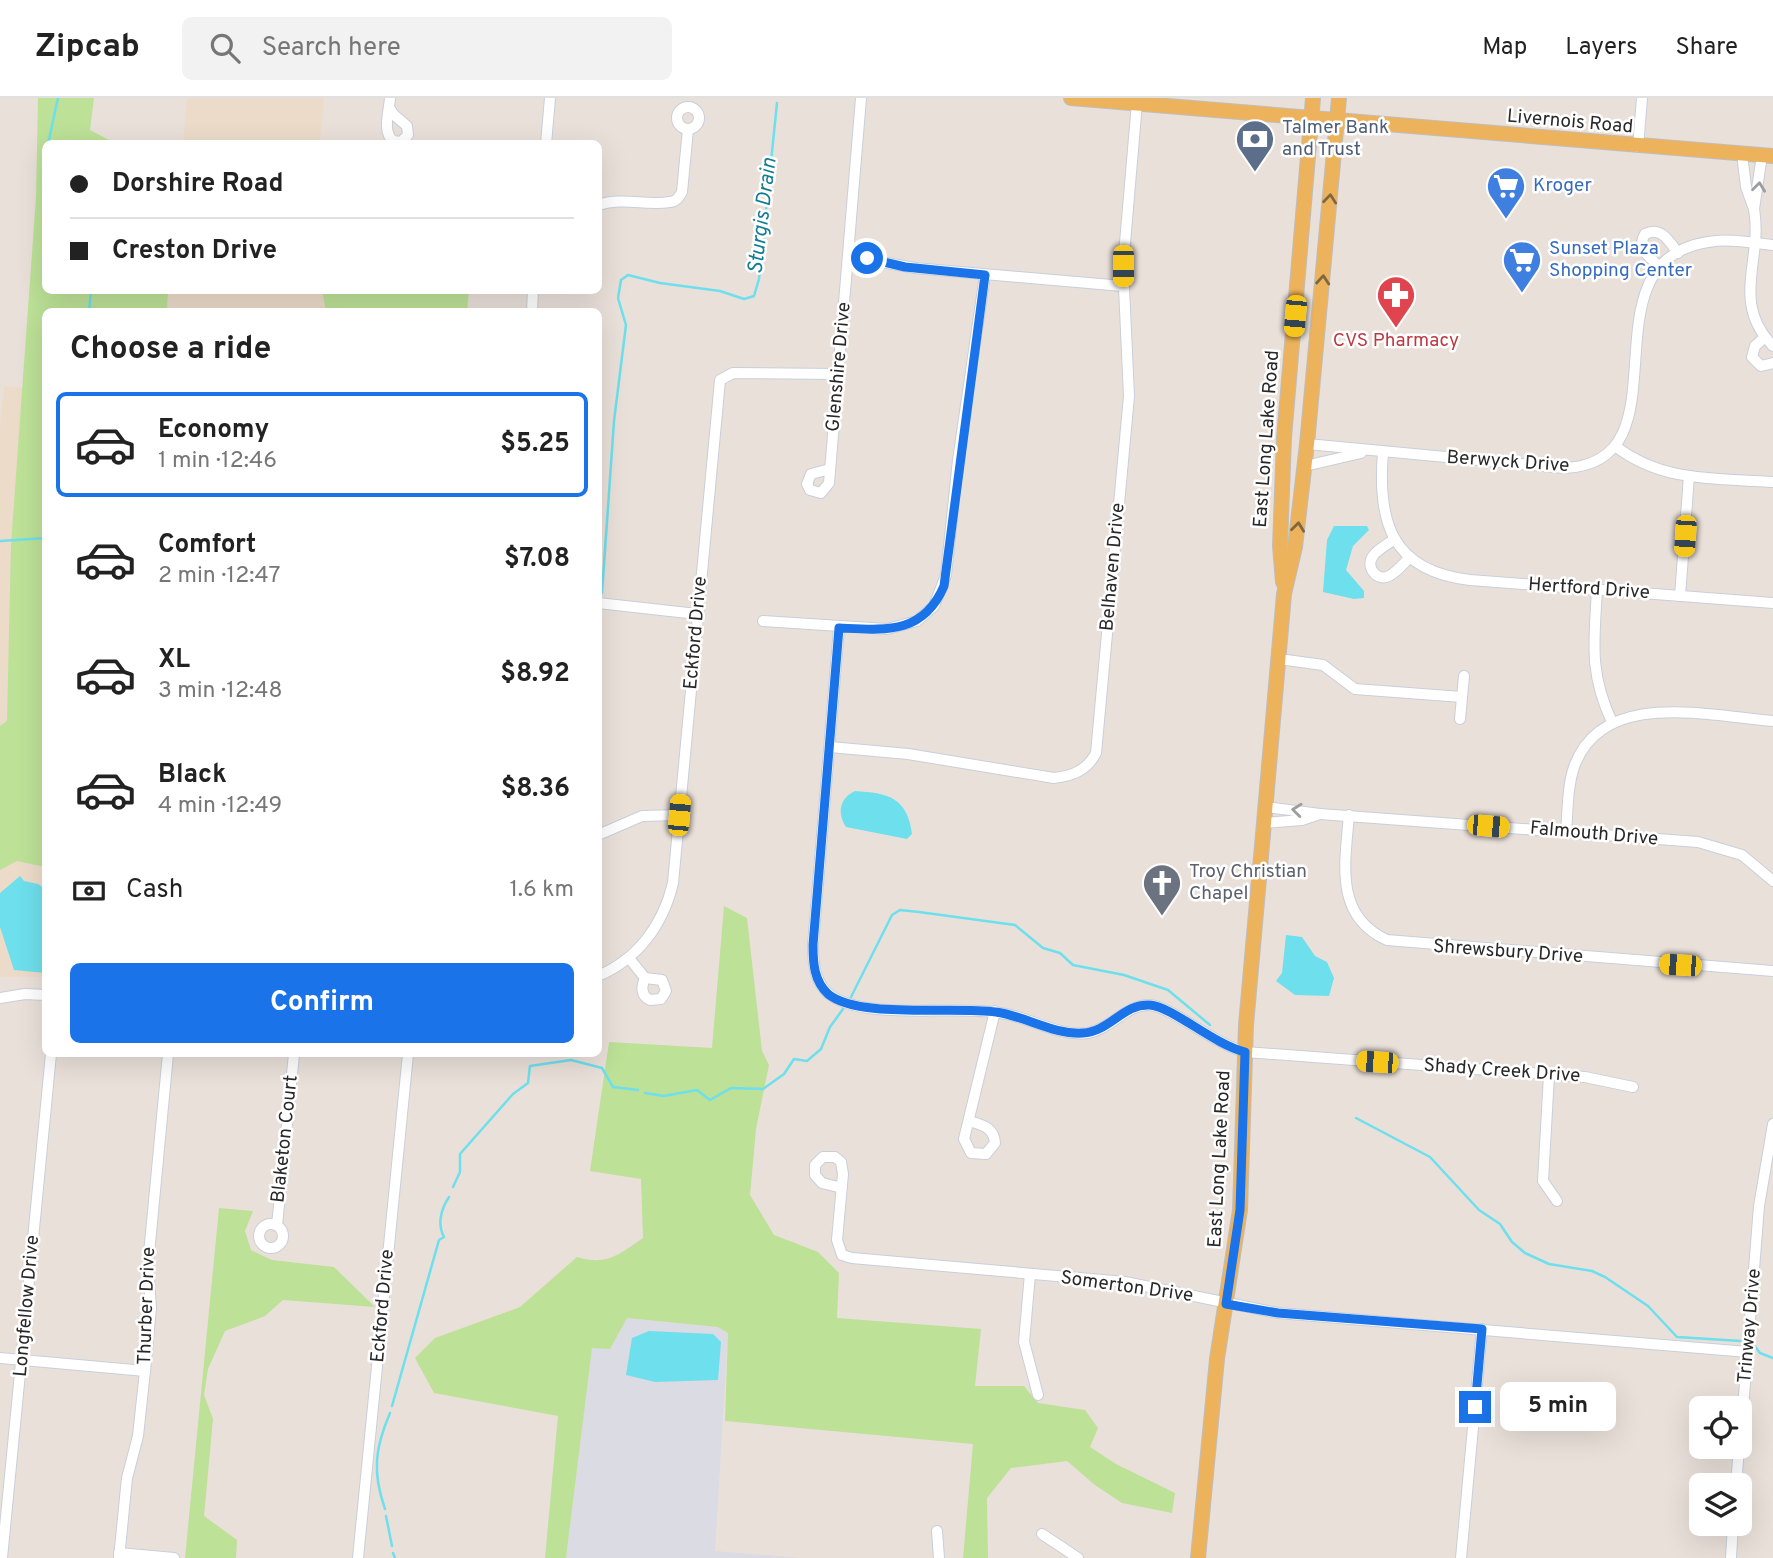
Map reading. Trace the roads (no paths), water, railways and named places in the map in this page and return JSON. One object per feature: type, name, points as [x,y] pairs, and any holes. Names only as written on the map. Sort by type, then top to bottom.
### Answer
[{"type":"main road","name":"Livernois Road","points":[[1071,98],[1768,156]]},
{"type":"main road","name":"East Long Lake Road","points":[[1284,594],[1280,546],[1285,431],[1313,98]]},
{"type":"main road","name":"East Long Lake Road","points":[[1198,1558],[1213,1391],[1240,1210],[1245,1052],[1284,594],[1295,547],[1305,466],[1339,98]]},
{"type":"main road","points":[[1308,168],[1322,164],[1333,173]]},
{"type":"main road","points":[[1303,226],[1307,246],[1295,390],[1301,397],[1311,397]]},
{"type":"main road","points":[[1285,431],[1291,441],[1288,498],[1295,502],[1301,500]]},
{"type":"street","points":[[545,140],[550,98]]},
{"type":"street","name":"Glenshire Drive","points":[[830,469],[861,98]]},
{"type":"street","points":[[1638,147],[1642,98]]},
{"type":"street","name":"Belhaven Drive","points":[[830,747],[908,754],[1054,778],[1078,772],[1092,760],[1099,733],[1129,396],[1123,286],[1137,103]]},
{"type":"street","points":[[602,204],[618,201],[668,202],[677,199],[683,185],[688,129]]},
{"type":"street","points":[[1742,153],[1745,187],[1755,209]]},
{"type":"street","points":[[1768,156],[1755,209],[1750,305],[1755,322],[1769,341],[1755,345],[1752,357],[1761,366],[1773,363]]},
{"type":"street","points":[[1660,267],[1643,250],[1641,242],[1645,234],[1660,232],[1678,253]]},
{"type":"street","points":[[1773,245],[1711,241],[1678,253],[1660,267],[1642,300],[1630,415],[1615,446],[1647,467],[1689,476],[1773,482]]},
{"type":"street","points":[[848,256],[905,267],[1123,286]]},
{"type":"street","points":[[763,621],[887,629],[909,625],[934,606],[944,586],[985,275]]},
{"type":"street","name":"Eckford Drive","points":[[602,974],[629,958],[651,935],[667,906],[673,883],[720,380],[733,373],[838,374]]},
{"type":"street","name":"Berwyck Drive","points":[[1307,444],[1564,468],[1595,462],[1615,446]]},
{"type":"street","name":"Berwyck Drive","points":[[1305,466],[1378,452]]},
{"type":"street","name":"Hertford Drive","points":[[1378,452],[1382,504],[1395,539],[1410,557],[1423,567],[1447,577],[1773,603]]},
{"type":"street","points":[[1680,596],[1689,476]]},
{"type":"street","points":[[1395,539],[1373,557],[1370,566],[1374,573],[1381,577],[1388,576],[1410,557]]},
{"type":"street","points":[[1597,590],[1592,661],[1598,690],[1612,722]]},
{"type":"street","points":[[602,603],[697,614]]},
{"type":"street","points":[[830,747],[839,628]]},
{"type":"street","points":[[1279,659],[1323,665],[1355,689],[1462,697]]},
{"type":"street","points":[[1460,719],[1464,677]]},
{"type":"street","points":[[1566,832],[1571,779],[1578,758],[1594,736],[1612,722],[1649,712],[1773,721]]},
{"type":"street","name":"Shady Creek Drive","points":[[830,747],[813,945],[814,966],[823,988],[835,998],[856,1006],[995,1012],[1081,1034],[1100,1029],[1133,1008],[1155,1006],[1220,1044],[1245,1052],[1597,1079],[1633,1087]]},
{"type":"street","name":"Falmouth Drive","points":[[1266,807],[1320,814],[1710,844],[1742,855],[1773,881]]},
{"type":"street","name":"Falmouth Drive","points":[[1264,823],[1302,820],[1320,814]]},
{"type":"street","points":[[602,833],[622,822],[642,816],[679,815]]},
{"type":"street","name":"Shrewsbury Drive","points":[[1349,815],[1345,873],[1348,901],[1363,923],[1387,940],[1773,971]]},
{"type":"street","points":[[629,958],[645,978]]},
{"type":"street","points":[[0,998],[42,995]]},
{"type":"street","points":[[969,1121],[995,1012]]},
{"type":"street","name":"Longfellow Drive","points":[[2,1558],[51,1057]]},
{"type":"street","name":"Thurber Drive","points":[[119,1555],[127,1478],[138,1436],[145,1371],[151,1308],[148,1264],[168,1057]]},
{"type":"street","name":"Blaketon Court","points":[[277,1225],[294,1057]]},
{"type":"street","name":"Eckford Drive","points":[[358,1558],[408,1057]]},
{"type":"street","points":[[1549,1075],[1543,1181],[1557,1201]]},
{"type":"street","name":"Trinway Drive","points":[[1744,1396],[1759,1206],[1773,1124]]},
{"type":"street","name":"Somerton Drive","points":[[842,1188],[837,1240],[840,1252],[852,1258],[1135,1284],[1278,1313],[1748,1352]]},
{"type":"street","points":[[1030,1274],[1024,1349],[1038,1395]]},
{"type":"street","points":[[1461,1558],[1482,1329]]},
{"type":"street","points":[[0,1357],[145,1371]]},
{"type":"street","points":[[937,1531],[939,1558]]},
{"type":"street","points":[[1042,1534],[1078,1558]]},
{"type":"street","points":[[1731,1558],[1732,1536]]},
{"type":"street","points":[[119,1555],[174,1558]]},
{"type":"water","points":[[1334,526],[1367,526],[1369,530],[1353,546],[1346,570],[1364,591],[1364,598],[1354,599],[1323,592],[1327,540]]},
{"type":"water","points":[[855,791],[877,793],[894,799],[906,812],[912,834],[907,839],[846,827],[841,817],[841,807],[846,798]]},
{"type":"water","points":[[20,876],[24,881],[42,887],[42,973],[14,970],[0,927],[0,893]]},
{"type":"water","points":[[1286,935],[1302,937],[1315,956],[1327,962],[1334,978],[1329,996],[1295,995],[1276,981],[1282,973]]},
{"type":"water","points":[[649,1331],[713,1334],[721,1342],[718,1380],[655,1382],[626,1375],[632,1338]]},
{"type":"waterway","points":[[49,140],[58,98]]},
{"type":"waterway","name":"Sturgis Drain","points":[[602,593],[614,421],[626,325],[618,298],[621,280],[628,275],[660,283],[720,291],[744,299],[754,296],[759,279],[777,103]]},
{"type":"waterway","points":[[89,308],[91,294]]},
{"type":"waterway","name":"Sturgis Drain","points":[[0,541],[42,538]]},
{"type":"waterway","points":[[851,997],[892,915],[900,910],[1015,925],[1043,948],[1060,953],[1073,965],[1124,975],[1168,990],[1210,1025]]},
{"type":"waterway","points":[[645,1093],[664,1096],[697,1090],[710,1100],[731,1088],[763,1089],[784,1074],[794,1059],[807,1061],[821,1049],[830,1027],[843,1009]]},
{"type":"waterway","points":[[453,1187],[460,1172],[460,1154],[513,1094],[528,1083],[530,1066],[571,1060],[602,1068],[613,1087],[638,1090]]},
{"type":"waterway","points":[[1356,1118],[1430,1157],[1479,1210],[1500,1224],[1512,1242],[1525,1253],[1549,1264],[1592,1271],[1605,1277],[1648,1306],[1677,1337],[1741,1341]]},
{"type":"waterway","points":[[392,1406],[439,1240],[444,1237],[441,1217],[449,1197]]},
{"type":"waterway","points":[[1754,1345],[1760,1353],[1773,1358]]},
{"type":"waterway","points":[[385,1509],[378,1483],[377,1460],[390,1413]]},
{"type":"waterway","points":[[386,1516],[392,1546]]},
{"type":"waterway","points":[[393,1553],[395,1558]]},
{"type":"place","name":"Talmer Bank and Trust","points":[[1255,173]]},
{"type":"place","name":"Kroger","points":[[1506,220]]},
{"type":"place","name":"Sunset Plaza Shopping Center","points":[[1522,294]]},
{"type":"place","name":"CVS Pharmacy","points":[[1396,329]]},
{"type":"place","name":"Troy Christian Chapel","points":[[1162,917]]}]
